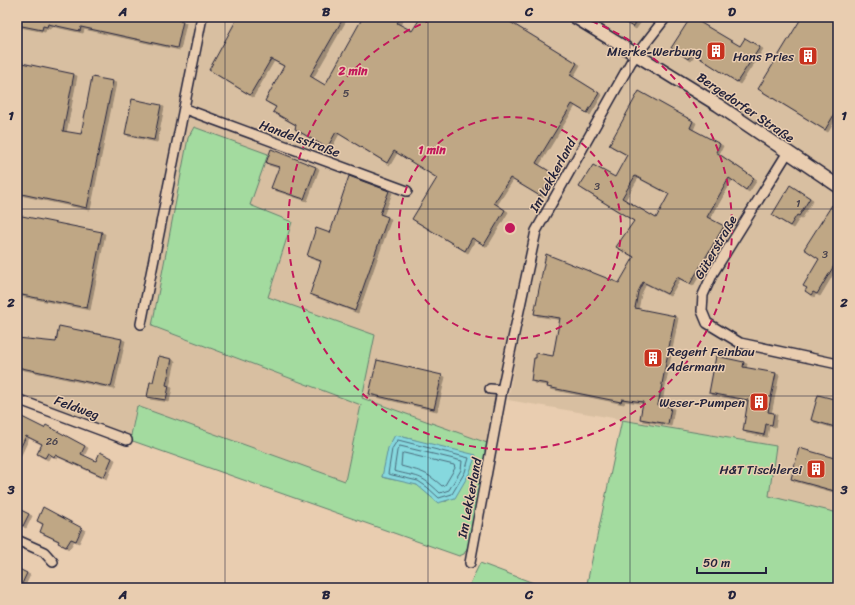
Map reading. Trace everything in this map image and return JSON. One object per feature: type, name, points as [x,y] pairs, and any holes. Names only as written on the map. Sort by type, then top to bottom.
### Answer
[{"type":"street","points":[[141,324],[185,109],[202,17]]},
{"type":"street","name":"Bergedorfer Straße","points":[[575,17],[718,104],[838,186]]},
{"type":"street","name":"Im Lekkerland","points":[[470,563],[502,390],[536,231],[636,54],[666,17]]},
{"type":"street","name":"Handelsstraße","points":[[185,109],[407,191]]},
{"type":"street","name":"Güterstraße","points":[[788,152],[713,273],[703,295],[702,312],[707,323],[740,343],[838,364]]},
{"type":"street","points":[[490,390],[502,390]]},
{"type":"street","name":"Feldweg","points":[[17,399],[127,440]]},
{"type":"street","points":[[17,540],[44,552],[53,562]]},
{"type":"shaded area","points":[[17,17],[838,17],[838,513],[769,496],[776,446],[508,400],[522,319],[512,317],[490,444],[362,398],[374,335],[268,297],[292,222],[250,205],[194,127],[188,138],[152,326],[361,405],[345,481],[137,406],[127,446],[17,401]]},
{"type":"green space","points":[[194,127],[268,154],[250,205],[292,222],[268,297],[375,335],[362,398],[490,444],[470,543],[464,554],[459,556],[130,440],[137,406],[345,481],[361,405],[152,326],[188,138]],"holes":[[[395,435],[415,440],[473,462],[469,474],[447,501],[434,499],[421,487],[413,483],[382,477]]]},
{"type":"green space","points":[[622,420],[776,446],[769,496],[838,513],[838,588],[586,588]]},
{"type":"green space","points":[[480,563],[547,588],[468,588]]},
{"type":"water","points":[[395,435],[476,455],[469,474],[455,498],[438,503],[417,485],[382,477],[388,448]]},
{"type":"building","points":[[17,17],[165,17],[183,21],[177,48],[81,27],[80,31],[48,24],[47,27],[43,26],[42,30],[17,25]]},
{"type":"building","points":[[238,17],[344,17],[310,76],[325,85],[363,17],[401,17],[397,23],[412,31],[421,17],[502,17],[577,63],[570,75],[599,93],[587,113],[572,104],[536,163],[554,174],[540,196],[510,178],[494,203],[505,210],[484,245],[472,238],[465,251],[412,219],[437,178],[394,151],[387,163],[336,132],[327,148],[295,129],[296,125],[273,112],[276,107],[265,101],[284,66],[271,59],[250,95],[209,70]]},
{"type":"building","points":[[616,17],[640,17],[633,27]]},
{"type":"building","name":"Mierke-Werbung","points":[[691,17],[740,46],[745,38],[760,47],[737,82],[692,53],[688,59],[671,48]]},
{"type":"building","name":"Hans Pries","points":[[802,17],[827,17],[838,23],[838,108],[825,130],[758,89]]},
{"type":"building","points":[[17,62],[74,74],[63,131],[81,134],[92,77],[113,81],[87,208],[17,193]]},
{"type":"building","points":[[639,91],[693,121],[690,128],[720,144],[716,152],[754,178],[746,190],[729,178],[707,217],[724,226],[690,284],[677,277],[667,294],[643,282],[638,292],[635,308],[675,316],[658,405],[671,407],[668,424],[640,419],[643,402],[622,399],[621,402],[547,387],[548,384],[531,381],[536,353],[553,356],[560,318],[534,314],[546,254],[619,283],[634,257],[616,247],[634,221],[579,187],[593,165],[615,177],[627,155],[609,145]],"holes":[[[635,176],[669,194],[656,218],[622,198]]]},
{"type":"building","points":[[132,99],[161,105],[154,140],[125,134]]},
{"type":"building","points":[[271,149],[316,167],[304,199],[271,188],[279,167],[266,163]]},
{"type":"building","points":[[349,176],[389,191],[380,214],[388,217],[355,311],[310,294],[321,261],[307,256],[316,228],[330,233]]},
{"type":"building","points":[[790,185],[810,198],[799,216],[797,215],[790,226],[772,215]]},
{"type":"building","points":[[832,205],[838,209],[838,266],[835,264],[817,294],[813,292],[811,295],[805,291],[807,288],[803,286],[819,259],[804,249]]},
{"type":"building","points":[[17,215],[102,232],[87,308],[17,294]]},
{"type":"building","points":[[59,326],[122,339],[111,387],[17,367],[17,338],[56,342]]},
{"type":"building","points":[[159,356],[172,359],[166,385],[169,386],[166,400],[147,397],[150,382],[153,382]]},
{"type":"building","points":[[716,356],[744,362],[743,367],[776,373],[768,412],[774,413],[772,425],[766,424],[764,435],[743,431],[748,400],[709,393]]},
{"type":"building","points":[[377,360],[442,375],[434,409],[369,394]]},
{"type":"building","points":[[818,395],[838,400],[838,417],[835,427],[811,420]]},
{"type":"building","points":[[22,417],[44,428],[46,425],[85,446],[81,454],[96,461],[100,452],[112,458],[104,477],[55,455],[54,457],[48,453],[45,458],[37,454],[42,444],[26,436],[17,455],[17,427]]},
{"type":"building","name":"H&T Tischlerei","points":[[799,448],[838,459],[838,492],[791,479]]},
{"type":"building","points":[[43,507],[82,528],[76,541],[71,539],[66,547],[58,543],[59,541],[40,532],[43,524],[37,521]]},
{"type":"building","points":[[17,508],[29,514],[23,526],[17,523]]},
{"type":"building","points":[[17,568],[27,573],[20,588],[17,588]]},
{"type":"place","name":"Mierke-Werbung","points":[[716,51]]},
{"type":"place","name":"Hans Pries","points":[[808,56]]},
{"type":"place","name":"Regent Feinbau Adermann","points":[[653,358]]},
{"type":"place","name":"Weser-Pumpen","points":[[759,402]]},
{"type":"place","name":"H&T Tischlerei","points":[[816,469]]}]
